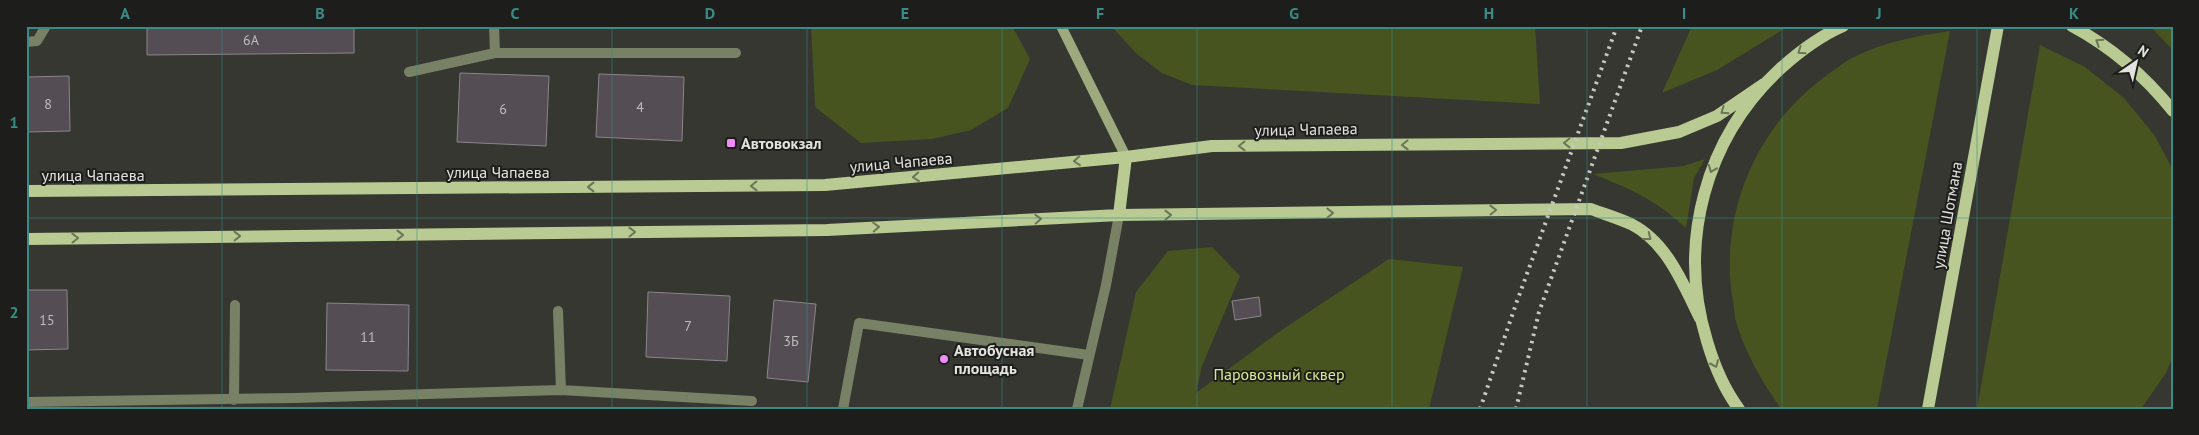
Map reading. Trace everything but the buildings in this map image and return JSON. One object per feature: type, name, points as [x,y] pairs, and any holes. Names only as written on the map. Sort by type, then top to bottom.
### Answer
[{"type":"main road","points":[[1061,26],[1126,156],[1119,215]]},
{"type":"main road","points":[[1739,409],[1713,360],[1700,318],[1695,282],[1694,247],[1699,210],[1709,176],[1723,143],[1742,112],[1764,84],[1796,54],[1843,26]]},
{"type":"main road","name":"улица Шотмана","points":[[1928,409],[1998,26]]},
{"type":"main road","points":[[2072,26],[2099,41],[2127,62],[2152,85],[2173,111]]},
{"type":"main road","name":"улица Чапаева","points":[[26,191],[825,185],[1212,146],[1621,143],[1679,132],[1717,116],[1764,84]]},
{"type":"main road","points":[[26,239],[828,230],[1119,215],[1591,209],[1632,225],[1659,246],[1675,269],[1700,318]]},
{"type":"street","points":[[26,42],[37,40],[46,26]]},
{"type":"street","points":[[494,26],[495,53]]},
{"type":"street","points":[[409,72],[495,53],[736,54]]},
{"type":"street","points":[[1077,409],[1106,285],[1119,215]]},
{"type":"street","points":[[234,400],[235,305]]},
{"type":"street","points":[[558,311],[560,390]]},
{"type":"street","points":[[843,409],[859,323],[1089,355]]},
{"type":"street","points":[[26,402],[91,405],[234,400],[295,404],[560,390],[752,401]]},
{"type":"green space","points":[[811,26],[1012,26],[1030,59],[1008,108],[971,130],[932,139],[861,143],[815,107]]},
{"type":"green space","points":[[1111,26],[1535,26],[1540,104],[1192,85],[1162,73],[1137,54]]},
{"type":"green space","points":[[1692,26],[1789,26],[1717,70],[1662,93]]},
{"type":"green space","points":[[2150,26],[2173,26],[2173,50]]},
{"type":"green space","points":[[1950,31],[1877,409],[1781,409],[1761,378],[1745,346],[1736,322],[1732,296],[1730,263],[1732,231],[1739,200],[1750,171],[1764,143],[1783,117],[1805,93],[1843,63],[1864,52],[1888,44]]},
{"type":"green space","points":[[2040,45],[2085,67],[2124,98],[2155,136],[2173,170],[2173,356],[2166,373],[2141,409],[1977,409]]},
{"type":"green space","points":[[1705,159],[1694,178],[1686,228],[1653,202],[1593,174],[1684,166]]},
{"type":"green space","name":"Паровозный сквер","points":[[1212,247],[1240,276],[1202,366],[1196,393],[1283,329],[1389,259],[1463,267],[1429,409],[1110,409],[1136,292],[1168,251]]},
{"type":"railway","points":[[1480,409],[1617,26]]},
{"type":"railway","points":[[1516,409],[1539,312],[1642,26]]},
{"type":"place","name":"Автовокзал","points":[[731,143]]},
{"type":"place","name":"Автобусная площадь","points":[[944,359]]}]
